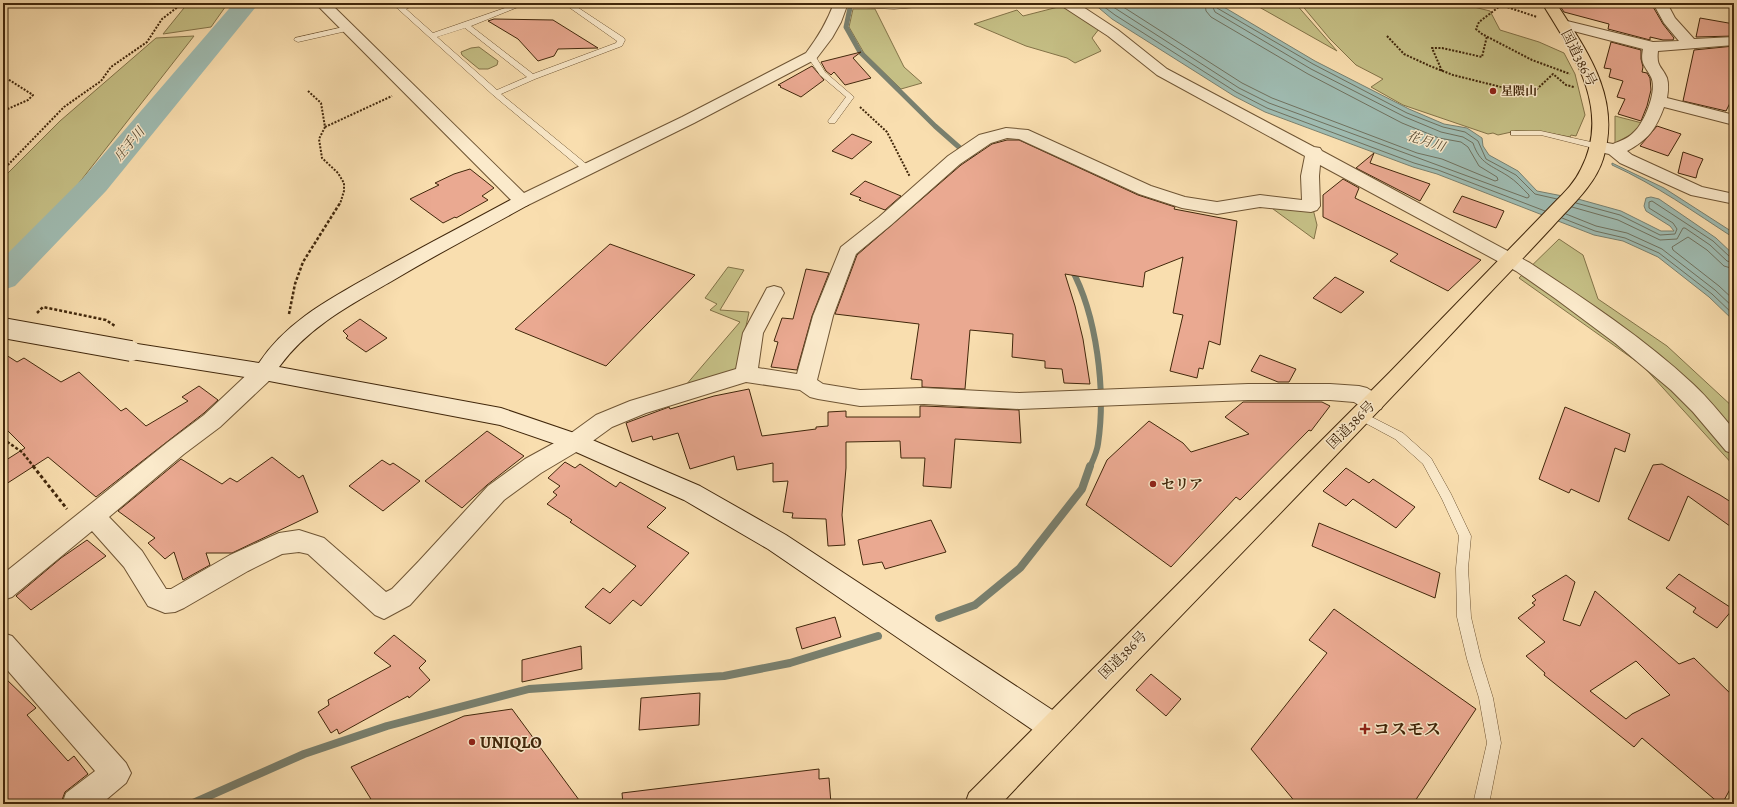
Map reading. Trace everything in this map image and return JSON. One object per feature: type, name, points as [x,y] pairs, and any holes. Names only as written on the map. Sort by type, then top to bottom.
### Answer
[{"type":"highway","name":"国道386号","points":[[980,804],[1053,727],[1366,409],[1514,256],[1563,204],[1580,183],[1591,165],[1601,132],[1600,108],[1594,82],[1577,48],[1549,3]]},
{"type":"street","points":[[322,3],[522,201]]},
{"type":"street","points":[[1067,3],[1113,33],[1162,72],[1314,152],[1349,174],[1514,256],[1628,341],[1680,385],[1734,445]]},
{"type":"street","points":[[1660,3],[1669,20],[1691,44]]},
{"type":"street","points":[[3,590],[176,448],[212,421],[264,372],[272,360],[298,331],[340,302],[413,260],[522,201],[688,120],[811,56],[826,38],[845,5]]},
{"type":"street","points":[[1563,24],[1635,41],[1651,47],[1734,41]]},
{"type":"street","points":[[1615,150],[1641,135],[1659,102],[1659,77],[1653,70],[1650,62],[1651,47]]},
{"type":"street","points":[[1659,102],[1734,120]]},
{"type":"street","points":[[805,383],[823,316],[848,251],[886,221],[918,191],[965,151],[985,139],[1006,133],[1022,134],[1062,150],[1145,190],[1182,202],[1217,208],[1260,201],[1311,206],[1310,176],[1314,152]]},
{"type":"street","points":[[1597,146],[1615,150],[1626,159],[1684,186],[1697,191],[1730,198]]},
{"type":"street","points":[[746,374],[753,333],[774,293]]},
{"type":"street","points":[[3,328],[131,351],[264,372],[501,418],[575,442],[692,493],[777,542],[1053,727]]},
{"type":"street","points":[[87,521],[133,559],[157,598],[165,602],[175,600],[239,563],[273,547],[280,544],[300,541],[315,545],[384,607],[401,597],[496,493],[533,466],[575,442],[604,421],[638,407],[746,374],[805,383],[818,391],[860,398],[924,396],[1019,402],[1248,392],[1330,392],[1358,394],[1366,409]]},
{"type":"street","points":[[3,645],[116,773],[77,804]]},
{"type":"lane","points":[[415,3],[401,8],[496,93],[587,169]]},
{"type":"lane","points":[[432,36],[525,3]]},
{"type":"lane","points":[[496,93],[532,77],[619,44],[621,40],[566,3]]},
{"type":"lane","points":[[845,5],[894,8],[930,4]]},
{"type":"lane","points":[[466,25],[532,77]]},
{"type":"lane","points":[[298,40],[348,28]]},
{"type":"lane","points":[[811,56],[814,65],[820,72],[850,97],[832,121]]},
{"type":"lane","points":[[1514,133],[1541,133],[1597,146]]},
{"type":"lane","points":[[1366,409],[1375,422],[1399,436],[1427,461],[1448,497],[1465,536],[1462,568],[1464,617],[1474,659],[1486,698],[1494,743],[1481,804]]},
{"type":"path","points":[[3,170],[64,107],[101,81],[111,67],[147,42],[162,19],[183,3]]},
{"type":"path","points":[[1504,3],[1479,22],[1476,29],[1532,60],[1572,75]]},
{"type":"path","points":[[1501,5],[1551,22],[1563,24]]},
{"type":"path","points":[[1387,36],[1404,54],[1442,71],[1525,93],[1536,90],[1553,74],[1566,85],[1577,88]]},
{"type":"path","points":[[1442,71],[1432,48],[1442,48],[1482,57],[1487,36]]},
{"type":"path","points":[[3,76],[33,95],[28,100],[3,110]]},
{"type":"path","points":[[325,127],[379,101],[409,90]]},
{"type":"path","points":[[292,338],[286,334],[294,285],[306,254],[343,198],[344,183],[340,175],[322,158],[319,140],[325,127],[321,102],[308,91]]},
{"type":"path","points":[[850,97],[887,132],[918,191]]},
{"type":"path","points":[[43,308],[106,320],[118,327]]},
{"type":"path","points":[[3,439],[22,452],[87,521]]},
{"type":"shaded area","points":[[188,3],[228,3],[211,27],[163,34]]},
{"type":"shaded area","points":[[1252,3],[1295,3],[1337,51]]},
{"type":"shaded area","points":[[1300,3],[1458,3],[1490,11],[1500,30],[1539,42],[1564,53],[1575,74],[1585,115],[1576,136],[1571,135],[1570,137],[1543,132],[1516,131],[1498,135],[1493,133],[1488,134],[1403,105],[1371,87],[1383,79],[1356,65],[1330,39]]},
{"type":"shaded area","points":[[1062,6],[1099,29],[1092,38],[1101,51],[1075,63],[1067,58],[1026,46],[974,24],[1017,10],[1023,16]]},
{"type":"shaded area","points":[[853,9],[875,9],[904,67],[922,83],[901,89],[864,53],[849,27]]},
{"type":"shaded area","points":[[194,36],[61,206],[3,260],[3,178],[60,121],[156,38]]},
{"type":"shaded area","points":[[479,47],[498,61],[497,65],[488,69],[479,69],[462,55],[461,52]]},
{"type":"shaded area","points":[[1615,116],[1642,123],[1632,136],[1615,143]]},
{"type":"shaded area","points":[[1269,206],[1313,209],[1317,225],[1314,239]]},
{"type":"shaded area","points":[[1559,239],[1583,255],[1598,299],[1667,346],[1734,408],[1734,466],[1643,366],[1519,278]]},
{"type":"shaded area","points":[[728,267],[744,270],[720,310],[749,312],[736,374],[685,386],[740,322],[710,310],[717,304],[705,298]]},
{"type":"water","name":"花月川","points":[[1093,3],[1217,3],[1315,61],[1409,109],[1444,124],[1467,128],[1482,138],[1483,146],[1489,155],[1518,171],[1537,191],[1578,199],[1621,211],[1661,231],[1674,231],[1670,226],[1646,211],[1644,206],[1646,198],[1651,197],[1659,199],[1716,238],[1734,255],[1734,321],[1709,297],[1658,257],[1623,241],[1594,235],[1437,174],[1413,167],[1265,112],[1234,96],[1112,19]]},
{"type":"water","points":[[1612,163],[1664,188],[1734,233],[1734,238],[1674,199],[1644,181],[1612,165]]},
{"type":"building","points":[[1558,3],[1614,3],[1635,7],[1634,3],[1652,5],[1663,24],[1674,38],[1673,40],[1663,40],[1650,37],[1650,40],[1608,29],[1609,24],[1564,12]]},
{"type":"building","points":[[1700,18],[1734,24],[1734,36],[1696,37]]},
{"type":"building","points":[[494,19],[553,20],[598,48],[558,49],[554,56],[538,61],[518,39],[488,21]]},
{"type":"building","points":[[1611,42],[1641,50],[1643,67],[1642,72],[1647,73],[1650,78],[1651,90],[1641,121],[1618,114],[1625,99],[1617,97],[1623,81],[1609,77],[1611,69],[1604,68]]},
{"type":"building","points":[[1734,46],[1734,95],[1726,111],[1683,101],[1694,50]]},
{"type":"building","points":[[861,52],[853,58],[871,78],[845,85],[834,72],[831,75],[826,71],[821,62]]},
{"type":"building","points":[[812,66],[824,80],[801,97],[778,85]]},
{"type":"building","points":[[1657,126],[1681,134],[1668,156],[1640,146]]},
{"type":"building","points":[[852,134],[872,142],[852,159],[832,151]]},
{"type":"building","points":[[1007,140],[1019,140],[1138,195],[1175,207],[1174,209],[1237,221],[1220,345],[1209,341],[1203,369],[1199,368],[1197,378],[1170,371],[1183,315],[1173,313],[1183,257],[1145,272],[1143,287],[1065,274],[1083,339],[1090,384],[1064,383],[1062,369],[1045,368],[1045,361],[1012,357],[1013,334],[970,330],[965,389],[922,387],[922,380],[911,379],[919,324],[835,314],[857,255],[961,165],[992,144]]},
{"type":"building","points":[[1683,152],[1703,159],[1696,178],[1678,173]]},
{"type":"building","points":[[1374,153],[1370,163],[1430,184],[1420,201],[1356,168]]},
{"type":"building","points":[[470,169],[494,188],[482,196],[488,200],[456,218],[455,217],[443,223],[410,199],[439,185],[435,183],[454,174]]},
{"type":"building","points":[[1343,179],[1359,188],[1355,198],[1481,260],[1448,291],[1390,261],[1398,254],[1323,217],[1323,195]]},
{"type":"building","points":[[865,181],[901,196],[885,210],[859,200],[861,198],[850,194]]},
{"type":"building","points":[[1462,196],[1504,211],[1496,228],[1453,212]]},
{"type":"building","points":[[610,244],[695,275],[606,366],[515,329]]},
{"type":"building","points":[[806,269],[829,273],[812,316],[797,370],[771,367],[778,342],[774,341],[782,318],[793,319]]},
{"type":"building","points":[[1335,277],[1364,292],[1341,313],[1313,298]]},
{"type":"building","points":[[360,319],[387,338],[366,352],[346,338],[348,336],[343,331]]},
{"type":"building","points":[[3,353],[17,362],[24,358],[61,382],[79,372],[121,411],[126,408],[146,426],[188,401],[182,397],[199,386],[218,400],[204,413],[96,497],[48,457],[3,486],[3,462],[25,448],[3,426]]},
{"type":"building","points":[[1260,355],[1296,369],[1289,382],[1278,382],[1251,371]]},
{"type":"building","points":[[749,389],[762,436],[828,426],[828,412],[846,411],[846,417],[920,417],[920,406],[924,406],[1019,410],[1021,443],[955,439],[951,488],[923,486],[925,458],[901,458],[900,441],[846,442],[846,468],[842,515],[845,545],[828,546],[826,519],[792,518],[793,513],[783,512],[788,481],[773,482],[773,463],[737,470],[734,456],[690,469],[678,433],[653,440],[652,436],[632,442],[626,423],[669,407],[670,409],[714,396]]},
{"type":"building","name":"セリア","points":[[1243,402],[1322,402],[1330,406],[1311,431],[1309,430],[1240,500],[1236,497],[1171,567],[1086,505],[1107,460],[1149,421],[1183,443],[1191,452],[1249,434],[1225,417]]},
{"type":"building","points":[[1565,407],[1630,434],[1625,452],[1615,448],[1599,502],[1571,489],[1569,493],[1539,479]]},
{"type":"building","points":[[487,431],[524,456],[487,485],[462,508],[425,481]]},
{"type":"building","points":[[272,457],[299,478],[303,475],[318,512],[232,553],[206,553],[210,565],[183,580],[174,552],[165,559],[148,543],[155,538],[118,511],[181,459],[222,484],[230,478],[237,482]]},
{"type":"building","points":[[382,460],[390,465],[393,463],[420,481],[383,511],[349,486]]},
{"type":"building","points":[[565,462],[575,468],[580,464],[616,487],[620,482],[666,508],[647,527],[689,553],[641,606],[633,600],[610,624],[585,607],[603,588],[610,593],[636,566],[570,522],[572,520],[547,504],[557,495],[553,492],[560,486],[548,478]]},
{"type":"building","points":[[1662,464],[1734,504],[1734,529],[1688,496],[1669,541],[1628,519],[1653,465]]},
{"type":"building","points":[[1346,468],[1369,483],[1373,479],[1415,507],[1396,528],[1353,499],[1346,506],[1323,491]]},
{"type":"building","points":[[931,520],[946,552],[885,569],[882,562],[863,565],[858,540]]},
{"type":"building","points":[[1319,523],[1440,573],[1435,598],[1312,546]]},
{"type":"building","points":[[87,540],[106,556],[31,610],[16,596],[61,558]]},
{"type":"building","points":[[1679,574],[1733,609],[1717,628],[1693,612],[1696,608],[1666,588]]},
{"type":"building","points":[[1566,575],[1575,582],[1563,620],[1580,626],[1595,591],[1679,664],[1694,658],[1734,697],[1734,782],[1722,804],[1720,804],[1642,738],[1634,747],[1544,675],[1545,673],[1526,656],[1545,642],[1518,618],[1535,605],[1532,603],[1536,600],[1532,596]],"holes":[[[1636,661],[1670,695],[1632,714],[1626,719],[1590,691]]]},
{"type":"building","name":"コスモス","points":[[1334,609],[1476,709],[1413,804],[1297,804],[1251,749],[1327,653],[1309,640]]},
{"type":"building","points":[[835,617],[841,637],[802,649],[796,628]]},
{"type":"building","points":[[394,635],[426,661],[419,668],[430,680],[409,698],[408,696],[339,734],[337,729],[331,733],[318,712],[329,705],[328,700],[391,666],[374,653]]},
{"type":"building","points":[[581,646],[582,669],[522,682],[522,660]]},
{"type":"building","points":[[1151,674],[1181,699],[1166,716],[1136,690]]},
{"type":"building","points":[[3,676],[36,708],[27,715],[68,761],[74,756],[88,774],[65,792],[62,800],[57,804],[3,804]]},
{"type":"building","points":[[700,693],[699,725],[639,730],[641,698]]},
{"type":"building","name":"UNIQLO","points":[[512,709],[582,804],[374,804],[351,767],[464,716]]},
{"type":"building","points":[[819,769],[819,779],[829,778],[831,804],[623,804],[622,793]]},
{"type":"waterway","name":"庄手川","points":[[3,278],[95,184],[247,3]]},
{"type":"waterway","points":[[851,3],[846,27],[860,52],[935,126],[960,148],[972,156],[983,159]]},
{"type":"waterway","points":[[1071,268],[1080,287],[1093,330],[1100,377],[1101,401],[1098,444],[1090,467]]},
{"type":"waterway","points":[[939,618],[975,605],[1020,568],[1082,489],[1090,466]]},
{"type":"waterway","points":[[191,804],[304,754],[387,726],[529,689],[724,676],[790,663],[878,636]]},
{"type":"railway","points":[[1723,3],[1734,14]]},
{"type":"place","name":"星隈山","points":[[1493,91]]},
{"type":"place","name":"セリア","points":[[1153,484]]},
{"type":"place","name":"コスモス","points":[[1365,729]]},
{"type":"place","name":"UNIQLO","points":[[472,742]]}]
